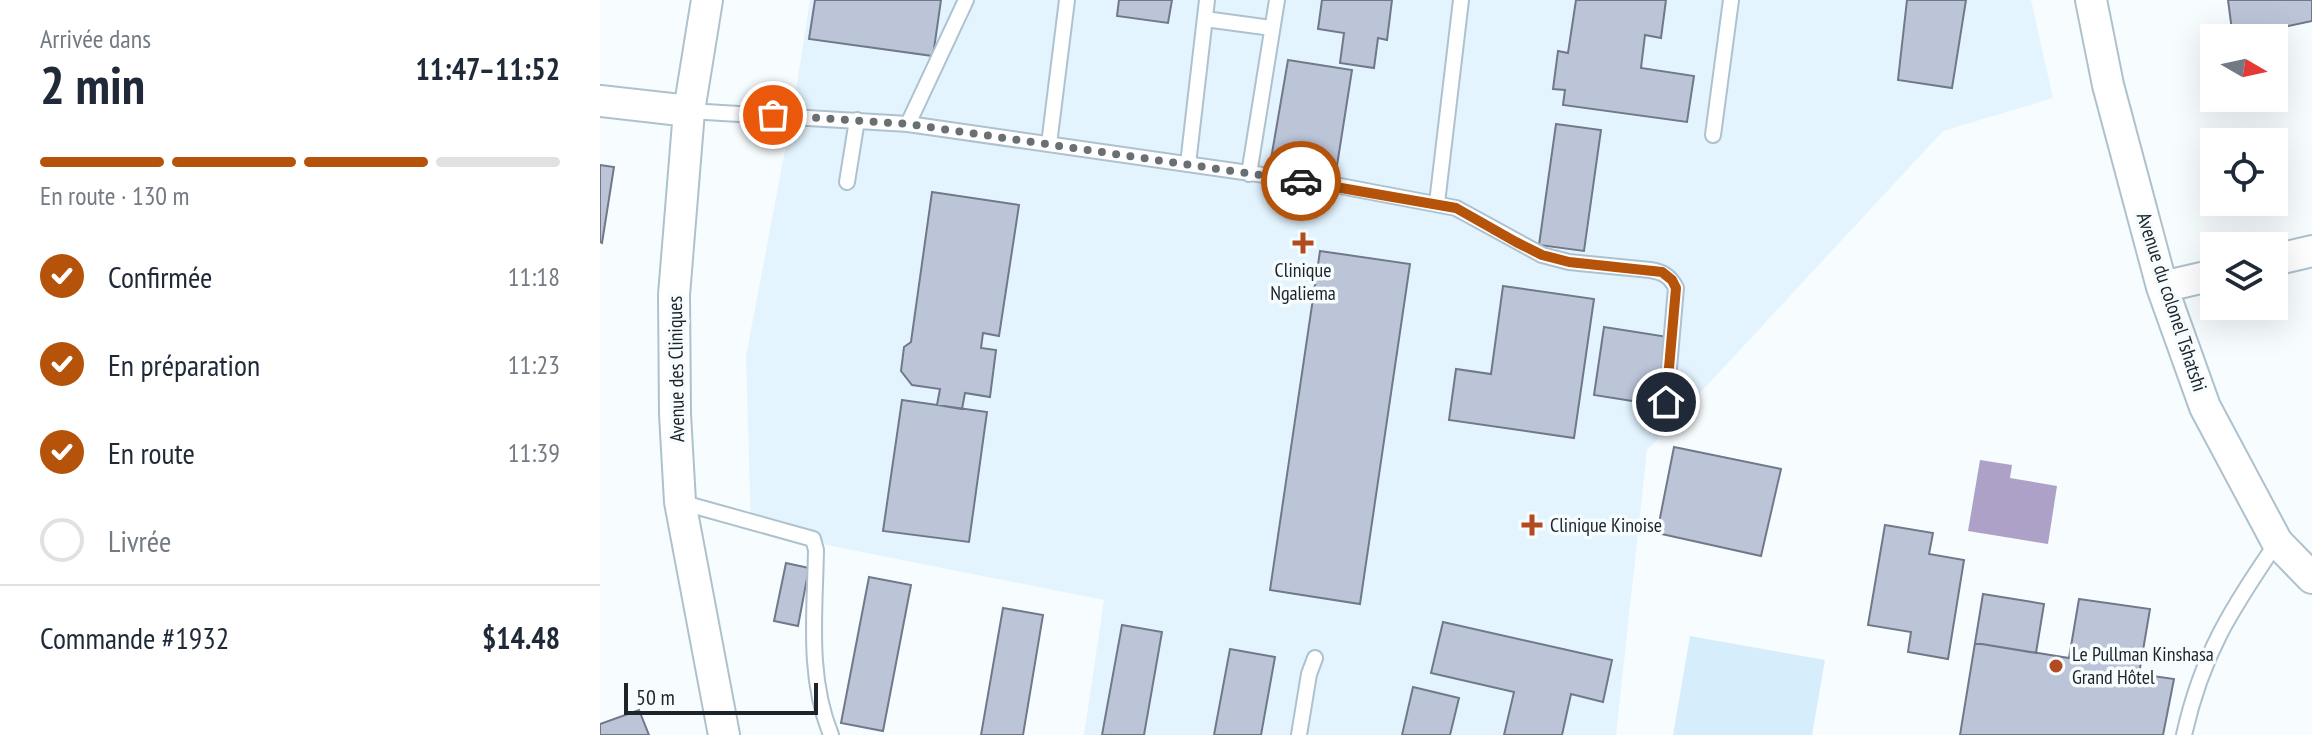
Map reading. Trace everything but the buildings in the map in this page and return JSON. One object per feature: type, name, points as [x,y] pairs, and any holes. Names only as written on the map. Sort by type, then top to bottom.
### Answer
[{"type":"street","name":"Avenue des Cliniques","points":[[707,0],[689,111],[674,295],[675,414],[680,502],[724,735]]},
{"type":"street","name":"Avenue du colonel Tshatshi","points":[[2091,0],[2108,85],[2162,287],[2205,407],[2277,542],[2312,578]]},
{"type":"street","points":[[600,101],[689,111]]},
{"type":"street","points":[[2288,257],[2312,251]]},
{"type":"street","points":[[2162,287],[2200,278]]},
{"type":"lane","points":[[908,124],[966,0]]},
{"type":"lane","points":[[1049,144],[1067,0]]},
{"type":"lane","points":[[1188,164],[1207,0]]},
{"type":"lane","points":[[1249,174],[1277,0]]},
{"type":"lane","points":[[1437,203],[1461,0]]},
{"type":"lane","points":[[1713,135],[1731,0]]},
{"type":"lane","points":[[1205,19],[1272,28]]},
{"type":"lane","points":[[689,111],[908,124],[1188,164],[1456,208],[1542,255],[1569,262],[1662,272],[1672,280],[1676,288],[1666,402]]},
{"type":"lane","points":[[847,182],[857,120]]},
{"type":"lane","points":[[680,502],[813,539],[816,550],[815,678],[820,708],[831,735]]},
{"type":"lane","points":[[2184,735],[2194,691],[2213,643],[2277,542]]},
{"type":"lane","points":[[1299,735],[1309,674],[1315,658]]},
{"type":"shaded area","name":"Clinique Ngaliema","points":[[810,0],[2031,0],[2053,98],[1943,131],[1647,450],[1616,735],[1084,735],[1104,600],[751,530],[746,356],[794,103]]},
{"type":"shaded area","points":[[1980,460],[2012,465],[2010,478],[2057,486],[2048,544],[1968,531]]},
{"type":"shaded area","points":[[1690,636],[1825,660],[1812,735],[1673,735]]},
{"type":"way so far","points":[[773,115],[908,124],[1301,181]]},
{"type":"place","name":"Clinique Ngaliema","points":[[1303,243]]},
{"type":"place","name":"Clinique Kinoise","points":[[1532,525]]},
{"type":"place","name":"Le Pullman Kinshasa Grand Hôtel","points":[[2056,666]]},
{"type":"route","points":[[1301,181],[1456,208],[1542,255],[1569,262],[1662,272],[1676,288],[1666,402]]}]
